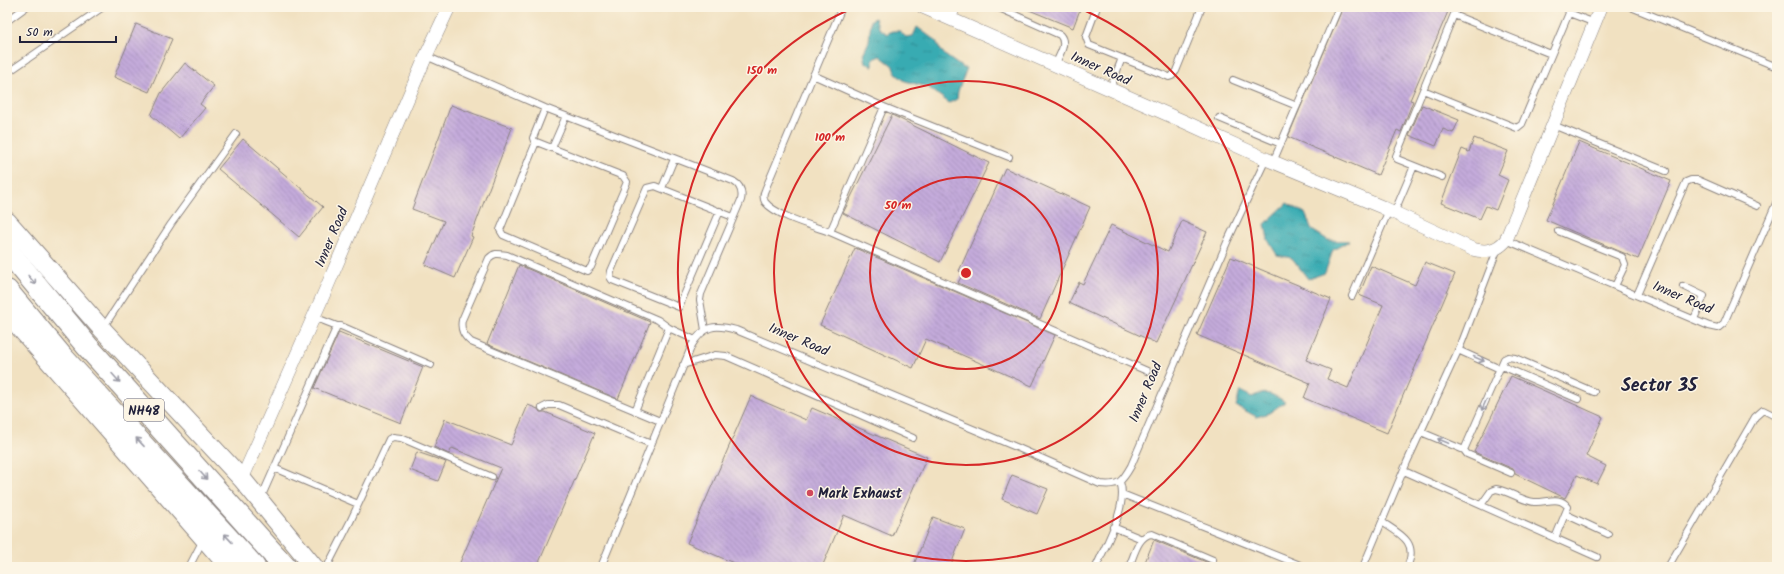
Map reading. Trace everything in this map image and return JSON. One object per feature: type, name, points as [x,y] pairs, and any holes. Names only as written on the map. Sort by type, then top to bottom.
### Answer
[{"type":"highway","name":"NH48","points":[[7,250],[88,346],[285,567]]},
{"type":"highway","name":"NH48","points":[[7,291],[62,358],[254,567]]},
{"type":"main road","points":[[7,221],[102,329],[242,479],[314,567]]},
{"type":"main road","points":[[7,313],[229,567]]},
{"type":"street","name":"Inner Road","points":[[242,479],[314,317],[426,56],[449,7]]},
{"type":"street","name":"Inner Road","points":[[923,7],[952,13],[1055,65],[1269,161],[1392,212],[1472,249],[1487,252],[1503,244]]},
{"type":"street","points":[[1503,244],[1601,7]]},
{"type":"lane","points":[[7,21],[26,7]]},
{"type":"lane","points":[[7,73],[104,7]]},
{"type":"lane","points":[[842,7],[765,190],[763,196],[765,202],[772,208],[782,213],[830,232],[1147,371]]},
{"type":"lane","points":[[997,7],[1060,35],[1064,39],[1064,44],[1055,65]]},
{"type":"lane","points":[[1097,7],[1086,37],[1086,42],[1094,48],[1165,76],[1172,76],[1178,66],[1202,7]]},
{"type":"lane","points":[[1269,161],[1281,144],[1339,7]]},
{"type":"lane","points":[[1442,177],[1397,159],[1396,156],[1457,7]]},
{"type":"lane","points":[[1631,7],[1777,67]]},
{"type":"lane","points":[[1422,90],[1518,128],[1522,124],[1568,10],[1595,23]]},
{"type":"lane","points":[[1454,15],[1551,54]]},
{"type":"lane","points":[[426,56],[545,108],[732,181],[739,186],[742,194],[703,286],[700,300],[705,330],[695,340],[684,365],[601,567]]},
{"type":"lane","points":[[1110,89],[1122,58]]},
{"type":"lane","points":[[813,75],[884,107],[1009,157]]},
{"type":"lane","points":[[1233,80],[1297,106]]},
{"type":"lane","points":[[830,232],[884,107]]},
{"type":"lane","points":[[536,142],[500,230],[503,235],[587,271],[591,267],[627,182],[623,176],[536,142],[533,138],[545,108]]},
{"type":"lane","points":[[552,148],[566,116]]},
{"type":"lane","points":[[1219,118],[1281,144]]},
{"type":"lane","points":[[1553,125],[1666,171]]},
{"type":"lane","points":[[102,329],[171,224],[236,134]]},
{"type":"lane","points":[[662,188],[674,159]]},
{"type":"lane","name":"Inner Road","points":[[705,330],[717,326],[736,330],[1016,447],[1100,484],[1113,485],[1120,482],[1131,466],[1228,240],[1269,161]]},
{"type":"lane","points":[[1352,296],[1414,166]]},
{"type":"lane","points":[[1637,295],[1686,182],[1698,180],[1757,206]]},
{"type":"lane","points":[[720,212],[681,304],[676,307],[617,283],[610,277],[611,271],[647,188],[656,186],[662,188],[733,217]]},
{"type":"lane","name":"Inner Road","points":[[1503,244],[1615,286],[1716,328],[1721,327],[1724,323],[1777,201]]},
{"type":"lane","points":[[1558,231],[1622,257],[1625,265],[1615,286]]},
{"type":"lane","points":[[1363,567],[1503,244]]},
{"type":"lane","points":[[660,421],[471,342],[463,335],[461,326],[462,320],[489,258],[498,253],[507,255],[658,320],[669,328],[695,340]]},
{"type":"lane","points":[[691,281],[703,286]]},
{"type":"lane","points":[[1682,286],[1704,296],[1694,320]]},
{"type":"lane","points":[[314,317],[337,326],[341,326],[432,364]]},
{"type":"lane","points":[[260,502],[337,326]]},
{"type":"lane","points":[[635,411],[669,328]]},
{"type":"lane","points":[[1458,350],[1578,399]]},
{"type":"lane","points":[[684,365],[715,355],[726,356],[913,438]]},
{"type":"lane","points":[[1464,450],[1504,359],[1510,356],[1594,392]]},
{"type":"lane","points":[[542,408],[548,404],[559,404],[651,444]]},
{"type":"lane","points":[[1668,567],[1755,417],[1763,410],[1777,417]]},
{"type":"lane","points":[[1421,432],[1464,450],[1467,454],[1511,473]]},
{"type":"lane","points":[[327,567],[386,442],[393,437],[492,477]]},
{"type":"lane","points":[[274,468],[358,504]]},
{"type":"lane","points":[[1404,471],[1597,557]]},
{"type":"lane","points":[[1096,567],[1118,513],[1122,494],[1120,482]]},
{"type":"lane","points":[[1481,505],[1486,496],[1491,491],[1496,489],[1535,502],[1545,502],[1555,499],[1561,501],[1568,507],[1555,538]]},
{"type":"lane","points":[[1122,494],[1305,567]]},
{"type":"lane","points":[[1566,514],[1608,534]]},
{"type":"lane","points":[[1382,522],[1404,536],[1408,542],[1411,559],[1407,567]]},
{"type":"lane","points":[[1113,526],[1142,539]]},
{"type":"lane","points":[[1129,567],[1142,539],[1147,535],[1152,534],[1213,560]]},
{"type":"lane","points":[[189,567],[204,538]]},
{"type":"water","points":[[875,18],[879,28],[887,34],[892,31],[900,31],[906,37],[913,36],[917,27],[936,41],[946,56],[963,68],[967,68],[958,91],[957,99],[949,103],[928,87],[905,81],[896,74],[893,66],[880,56],[873,59],[873,66],[865,63],[863,54],[869,41],[871,20]]},
{"type":"water","points":[[1287,203],[1305,213],[1312,230],[1328,240],[1349,241],[1333,250],[1325,273],[1308,279],[1292,258],[1277,255],[1268,240],[1265,224]]},
{"type":"water","points":[[1240,391],[1252,397],[1265,393],[1277,397],[1285,402],[1269,413],[1257,417],[1236,406]]},
{"type":"building","points":[[1022,7],[1081,7],[1073,28]]},
{"type":"building","points":[[1343,7],[1450,7],[1410,100],[1413,101],[1401,132],[1397,130],[1378,175],[1288,137]]},
{"type":"building","points":[[136,24],[172,39],[149,92],[114,77]]},
{"type":"building","points":[[185,63],[214,86],[200,104],[205,108],[179,139],[151,115],[161,93]]},
{"type":"building","points":[[451,105],[512,128],[471,236],[473,237],[455,278],[425,265],[444,221],[412,209]]},
{"type":"building","points":[[1422,105],[1459,120],[1453,133],[1443,129],[1436,146],[1409,135]]},
{"type":"building","points":[[892,115],[989,163],[940,262],[843,213]]},
{"type":"building","points":[[1474,138],[1508,151],[1498,175],[1508,180],[1496,210],[1486,206],[1480,219],[1441,203],[1462,149],[1469,152]]},
{"type":"building","points":[[243,139],[323,207],[299,237],[218,169]]},
{"type":"building","points":[[1579,142],[1671,181],[1638,259],[1546,220]]},
{"type":"building","points":[[1005,168],[1090,207],[1040,319],[958,283],[963,273],[959,271]]},
{"type":"building","points":[[1182,221],[1207,232],[1156,343],[1069,303],[1079,282],[1083,284],[1111,225],[1168,252]]},
{"type":"building","points":[[855,248],[1055,335],[1032,386],[926,339],[913,368],[820,325]]},
{"type":"building","points":[[1231,257],[1331,299],[1306,360],[1331,370],[1327,379],[1348,388],[1383,305],[1359,295],[1371,266],[1415,285],[1425,262],[1455,274],[1387,433],[1304,398],[1310,383],[1197,335]]},
{"type":"building","points":[[519,265],[650,322],[618,399],[487,344]]},
{"type":"building","points":[[339,332],[423,367],[401,423],[314,388]]},
{"type":"building","points":[[1511,376],[1603,417],[1586,456],[1606,466],[1597,484],[1577,475],[1565,498],[1515,474],[1513,469],[1474,452]]},
{"type":"building","name":"Mark Exhaust","points":[[751,396],[806,420],[812,408],[927,457],[892,536],[844,515],[822,567],[743,567],[687,543]]},
{"type":"building","points":[[528,405],[538,409],[540,412],[545,412],[595,433],[537,567],[458,567],[501,468],[452,448],[449,454],[434,447],[445,419],[511,445]]},
{"type":"building","points":[[417,452],[446,462],[438,481],[410,470]]},
{"type":"building","points":[[1012,475],[1048,489],[1037,514],[1002,499]]},
{"type":"building","points":[[933,517],[965,529],[950,567],[913,567]]},
{"type":"building","points":[[1154,540],[1218,567],[1143,567]]},
{"type":"place","name":"Mark Exhaust","points":[[810,493]]},
{"type":"district","name":"Sector 35","points":[[1659,385]]}]
